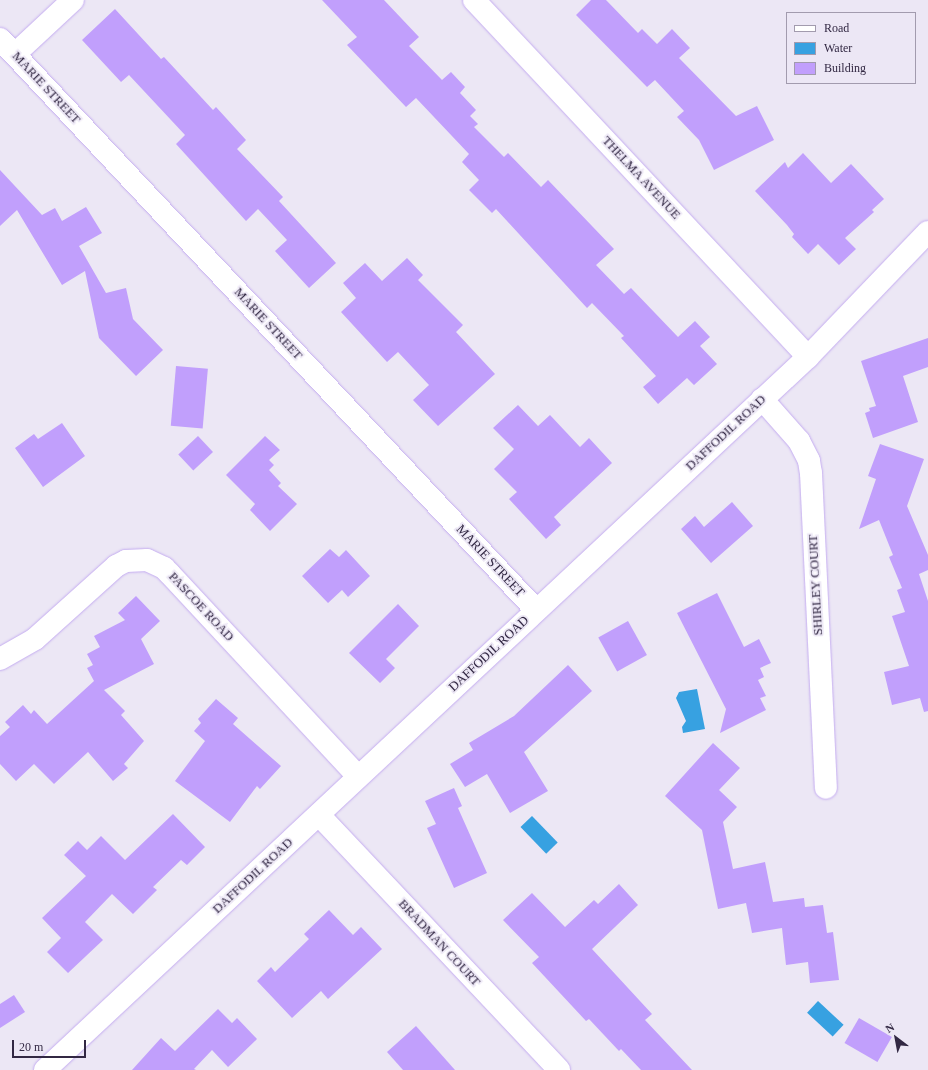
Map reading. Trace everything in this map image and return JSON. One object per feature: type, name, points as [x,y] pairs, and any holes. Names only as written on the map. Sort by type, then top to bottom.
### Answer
[{"type":"street","points":[[15,54],[73,0]]},
{"type":"street","name":"THELMA AVENUE","points":[[474,0],[808,357]]},
{"type":"street","name":"MARIE STREET","points":[[0,39],[536,610]]},
{"type":"street","name":"DAFFODIL ROAD","points":[[45,1070],[808,357],[928,232]]},
{"type":"street","name":"SHIRLEY COURT","points":[[762,399],[799,441],[809,461],[811,473],[826,788]]},
{"type":"street","name":"PASCOE ROAD","points":[[0,659],[35,639],[116,566],[126,562],[146,560],[164,568],[170,574],[358,776]]},
{"type":"street","name":"BRADMAN COURT","points":[[319,815],[559,1070]]},
{"type":"water","points":[[697,689],[705,729],[683,733],[682,727],[686,721],[676,698],[679,692]]},
{"type":"water","points":[[532,816],[558,843],[546,854],[520,827]]},
{"type":"water","points":[[818,1001],[844,1025],[833,1037],[807,1013]]},
{"type":"building","points":[[322,0],[384,0],[419,37],[409,46],[442,80],[451,72],[465,87],[460,93],[476,110],[470,116],[478,124],[474,127],[504,157],[508,153],[541,187],[548,180],[614,249],[596,265],[624,294],[631,288],[678,337],[695,321],[710,337],[700,346],[717,364],[694,385],[687,378],[658,404],[643,387],[656,376],[621,338],[624,336],[592,303],[587,308],[496,209],[492,213],[469,190],[479,180],[462,162],[469,154],[416,98],[406,107],[347,45],[357,37]]},
{"type":"building","points":[[591,0],[606,0],[638,33],[642,29],[657,44],[672,29],[690,48],[679,58],[736,116],[757,106],[774,140],[714,170],[699,140],[677,117],[684,111],[655,80],[647,87],[576,15]]},
{"type":"building","points":[[115,9],[161,59],[164,57],[213,110],[216,107],[246,140],[237,149],[283,197],[279,201],[336,263],[309,288],[275,251],[287,240],[258,209],[246,221],[176,144],[185,135],[129,75],[121,82],[82,40]]},
{"type":"building","points":[[803,153],[831,183],[851,164],[884,199],[872,210],[874,212],[845,238],[856,249],[839,265],[818,244],[808,254],[792,237],[794,234],[787,225],[755,191],[785,162],[788,168]]},
{"type":"building","points":[[0,170],[42,215],[55,208],[62,221],[86,207],[102,233],[79,246],[106,293],[126,288],[133,319],[163,350],[136,376],[99,338],[85,271],[62,285],[17,210],[0,226]]},
{"type":"building","points":[[407,258],[423,275],[418,280],[463,325],[456,332],[495,374],[438,426],[413,400],[429,385],[398,352],[387,362],[341,312],[356,298],[343,283],[365,263],[382,281]]},
{"type":"building","points":[[928,338],[928,367],[903,376],[918,422],[873,438],[865,413],[870,411],[869,408],[876,406],[861,361]]},
{"type":"building","points":[[176,366],[208,369],[203,429],[171,426]]},
{"type":"building","points":[[518,405],[538,426],[550,415],[580,447],[589,438],[612,463],[554,517],[561,525],[546,539],[509,499],[517,492],[494,469],[514,449],[493,428]]},
{"type":"building","points":[[62,423],[85,456],[43,487],[15,448],[34,434],[38,439]]},
{"type":"building","points":[[198,436],[213,452],[193,471],[178,454]]},
{"type":"building","points":[[265,436],[280,450],[269,460],[274,465],[269,470],[281,483],[278,486],[297,504],[270,531],[250,510],[255,504],[226,475]]},
{"type":"building","points":[[880,444],[924,459],[907,506],[928,555],[928,570],[919,574],[928,601],[928,711],[924,712],[920,698],[892,705],[884,672],[909,666],[892,616],[905,612],[897,590],[902,588],[889,557],[893,555],[879,520],[859,529],[876,479],[868,476]]},
{"type":"building","points":[[732,502],[753,526],[711,563],[681,529],[695,516],[704,527]]},
{"type":"building","points":[[330,549],[339,557],[346,550],[370,576],[348,597],[342,590],[328,603],[302,576]]},
{"type":"building","points":[[717,593],[744,647],[759,639],[771,663],[760,668],[764,677],[758,680],[766,696],[760,698],[766,710],[720,733],[726,709],[677,613]]},
{"type":"building","points":[[136,596],[160,621],[141,639],[154,664],[104,690],[125,711],[121,715],[144,741],[124,764],[128,768],[113,781],[88,752],[54,784],[34,764],[16,781],[0,764],[0,736],[10,727],[5,722],[23,705],[31,714],[34,710],[47,724],[94,681],[87,668],[93,665],[87,654],[100,647],[94,636],[125,620],[118,613]]},
{"type":"building","points":[[398,604],[419,626],[386,659],[395,668],[380,683],[349,653]]},
{"type":"building","points":[[628,621],[647,655],[617,672],[598,637]]},
{"type":"building","points":[[568,665],[592,691],[524,752],[548,791],[510,813],[487,774],[465,787],[450,764],[473,750],[469,743],[514,716]]},
{"type":"building","points":[[216,699],[238,718],[233,724],[281,766],[260,789],[257,786],[230,822],[175,781],[205,741],[194,731],[201,723],[198,719]]},
{"type":"building","points":[[713,743],[740,768],[719,790],[737,807],[723,822],[733,869],[765,862],[773,902],[804,898],[805,907],[823,905],[827,933],[833,932],[839,980],[810,983],[808,962],[786,965],[782,928],[752,933],[746,903],[718,909],[702,830],[665,796]]},
{"type":"building","points":[[454,788],[462,806],[458,808],[487,873],[454,888],[427,828],[436,824],[425,801]]},
{"type":"building","points":[[173,814],[205,847],[187,865],[181,860],[153,887],[157,890],[133,914],[112,894],[85,922],[103,940],[68,973],[47,952],[61,938],[42,918],[86,876],[64,855],[78,841],[87,850],[101,836],[125,860]]},
{"type":"building","points":[[619,884],[638,905],[592,949],[652,1014],[645,1020],[692,1070],[641,1070],[621,1049],[619,1051],[589,1019],[586,1021],[532,963],[539,957],[503,920],[532,893],[565,927],[594,900],[598,904]]},
{"type":"building","points":[[329,910],[353,935],[361,927],[382,949],[328,999],[321,991],[292,1018],[257,981],[271,967],[275,972],[309,939],[304,934]]},
{"type":"building","points":[[14,995],[25,1012],[0,1028],[0,1004]]},
{"type":"building","points":[[218,1009],[232,1023],[237,1018],[257,1039],[228,1067],[212,1050],[194,1069],[196,1070],[132,1070],[161,1038],[175,1051]]},
{"type":"building","points":[[859,1018],[892,1037],[877,1062],[845,1043]]},
{"type":"building","points":[[416,1026],[455,1070],[403,1070],[387,1052]]}]
